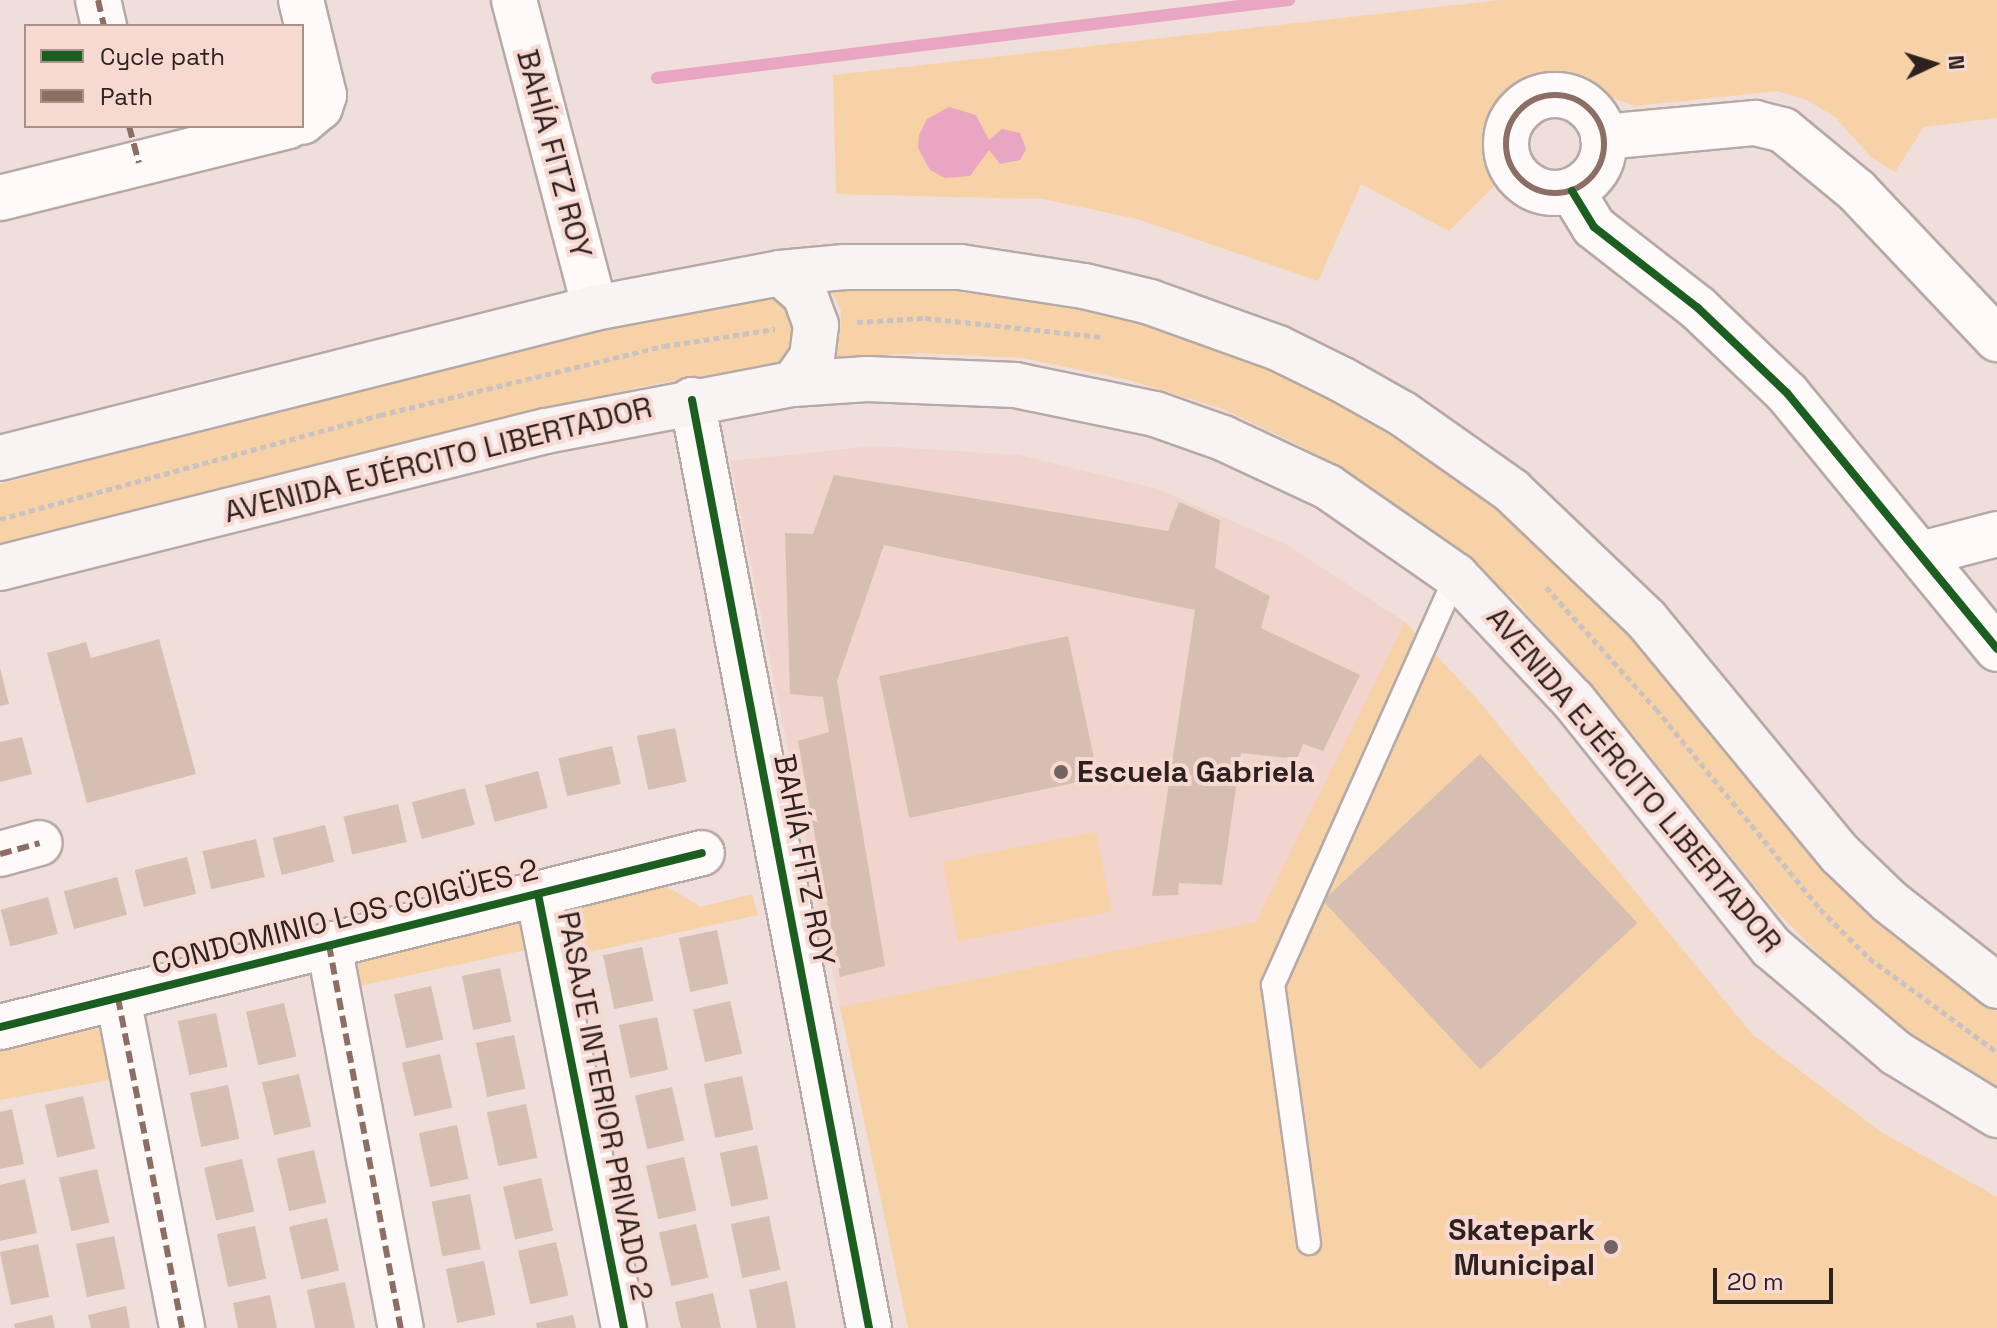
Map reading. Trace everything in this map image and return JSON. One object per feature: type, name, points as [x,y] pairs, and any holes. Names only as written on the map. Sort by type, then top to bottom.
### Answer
[{"type":"main road","points":[[0,458],[595,308],[780,273],[845,267],[945,267],[1084,286],[1150,302],[1278,348],[1403,414],[1475,463],[1559,531],[1646,619],[1840,854],[1900,911],[1997,986]]},
{"type":"main road","points":[[780,273],[805,295],[816,325],[812,357],[793,384]]},
{"type":"main road","name":"AVENIDA EJÉRCITO LIBERTADOR","points":[[0,568],[546,431],[692,400],[793,384],[882,379],[1015,385],[1155,414],[1223,438],[1328,487],[1456,576],[1573,700],[1771,947],[1896,1053],[1997,1115]]},
{"type":"street","points":[[98,0],[104,24]]},
{"type":"street","points":[[301,0],[322,81],[304,117]]},
{"type":"street","name":"BAHÍA FITZ ROY","points":[[514,0],[595,308]]},
{"type":"street","points":[[1550,95],[1568,97],[1585,105],[1603,137],[1598,170],[1572,191],[1544,192],[1519,180],[1505,146],[1517,111],[1550,95]]},
{"type":"street","points":[[1603,137],[1755,123],[1783,130],[1857,191],[1997,339]]},
{"type":"street","points":[[0,198],[134,144],[242,128]]},
{"type":"street","points":[[1572,191],[1594,227],[1698,308],[1787,393],[1997,649]]},
{"type":"street","name":"BAHÍA FITZ ROY","points":[[692,400],[869,1328]]},
{"type":"street","points":[[1921,554],[1997,534]]},
{"type":"street","name":"CONDOMINIO LOS COIGÜES 2","points":[[0,1027],[702,853]]},
{"type":"street","name":"PASAJE INTERIOR PRIVADO 2","points":[[538,894],[624,1328]]},
{"type":"street","points":[[329,945],[401,1328]]},
{"type":"street","points":[[118,998],[182,1328]]},
{"type":"lane","points":[[1309,1243],[1273,985],[1456,576]]},
{"type":"path","points":[[0,519],[380,415],[664,346],[816,325],[925,318],[1111,339]]},
{"type":"path","points":[[1537,578],[1656,709],[1820,909],[1869,958],[1997,1052]]},
{"type":"shaded area","points":[[1501,0],[1997,0],[1997,118],[1924,127],[1895,172],[1871,157],[1835,117],[1807,100],[1777,91],[1635,106],[1609,97],[1587,80],[1553,78],[1527,92],[1505,116],[1497,150],[1499,181],[1449,231],[1361,184],[1318,281],[1137,219],[1043,199],[836,194],[833,75]]},
{"type":"shaded area","points":[[949,107],[976,115],[989,140],[1002,129],[1020,133],[1026,149],[1020,160],[1000,164],[989,150],[970,176],[945,178],[930,170],[918,148],[919,135],[927,119]]},
{"type":"shaded area","points":[[905,281],[1111,309],[1319,384],[1522,516],[1978,999],[1997,1011],[1997,1090],[1922,1048],[1864,1001],[1766,900],[1609,705],[1513,598],[1414,517],[1301,446],[1223,409],[1129,380],[1022,358],[920,353],[829,358],[840,336],[841,311],[827,282]]},
{"type":"shaded area","points":[[791,292],[806,315],[795,361],[639,387],[0,548],[0,484],[564,335]]},
{"type":"shaded area","name":"Escuela Gabriela","points":[[875,446],[1019,455],[1158,489],[1287,545],[1405,622],[1256,922],[840,1007],[730,461]]},
{"type":"shaded area","points":[[1405,622],[1478,700],[1752,1034],[1881,1132],[1997,1197],[1997,1328],[908,1328],[840,1007],[1256,922]]},
{"type":"shaded area","points":[[1096,832],[1111,912],[958,941],[943,862]]},
{"type":"shaded area","points":[[659,882],[701,907],[752,894],[758,915],[571,956],[566,925],[573,903]]},
{"type":"shaded area","points":[[516,918],[529,926],[535,948],[359,986],[356,962],[363,953]]},
{"type":"shaded area","points":[[96,1026],[105,1043],[110,1080],[0,1100],[0,1051]]},
{"type":"building","points":[[834,475],[1168,531],[1179,502],[1220,520],[1215,568],[1270,596],[1261,628],[1360,675],[1323,751],[1303,744],[1297,759],[1241,753],[1222,885],[1179,883],[1178,895],[1152,896],[1195,610],[884,545],[837,681],[885,966],[840,977],[798,741],[829,732],[823,697],[790,694],[785,533],[813,534]]},
{"type":"building","points":[[1068,636],[1098,778],[909,818],[879,676]]},
{"type":"building","points":[[159,639],[196,774],[87,803],[47,653],[86,642],[91,658]]},
{"type":"building","points":[[0,668],[9,704],[0,706]]},
{"type":"building","points":[[675,728],[686,782],[648,790],[637,736]]},
{"type":"building","points":[[22,737],[32,774],[0,782],[0,742]]},
{"type":"building","points":[[612,746],[621,784],[567,796],[558,758]]},
{"type":"building","points":[[1480,754],[1638,923],[1480,1070],[1323,901]]},
{"type":"building","points":[[538,771],[548,808],[495,822],[485,785]]},
{"type":"building","points":[[465,788],[475,825],[422,839],[412,802]]},
{"type":"building","points":[[398,804],[407,842],[352,855],[343,817]]},
{"type":"building","points":[[325,825],[334,862],[282,875],[273,838]]},
{"type":"building","points":[[256,839],[265,877],[211,889],[202,851]]},
{"type":"building","points":[[187,857],[196,894],[144,907],[135,870]]},
{"type":"building","points":[[117,877],[127,915],[74,929],[64,891]]},
{"type":"building","points":[[48,897],[58,934],[11,946],[1,910]]},
{"type":"building","points":[[717,930],[728,984],[690,992],[679,938]]},
{"type":"building","points":[[642,947],[653,1001],[614,1009],[603,955]]},
{"type":"building","points":[[500,968],[511,1022],[473,1030],[462,976]]},
{"type":"building","points":[[431,986],[443,1040],[406,1048],[394,995]]},
{"type":"building","points":[[730,1001],[742,1054],[705,1062],[693,1010]]},
{"type":"building","points":[[284,1003],[296,1057],[258,1065],[246,1012]]},
{"type":"building","points":[[216,1013],[227,1067],[189,1075],[178,1021]]},
{"type":"building","points":[[657,1017],[668,1070],[630,1078],[619,1025]]},
{"type":"building","points":[[514,1035],[525,1089],[487,1097],[476,1043]]},
{"type":"building","points":[[440,1054],[452,1108],[414,1116],[402,1063]]},
{"type":"building","points":[[299,1074],[311,1127],[274,1135],[262,1083]]},
{"type":"building","points":[[742,1076],[753,1130],[715,1138],[704,1084]]},
{"type":"building","points":[[228,1085],[239,1139],[201,1147],[190,1093]]},
{"type":"building","points":[[672,1087],[684,1141],[647,1149],[635,1096]]},
{"type":"building","points":[[83,1096],[95,1149],[57,1157],[45,1105]]},
{"type":"building","points":[[526,1104],[537,1158],[498,1166],[487,1112]]},
{"type":"building","points":[[12,1109],[24,1164],[0,1169],[0,1112]]},
{"type":"building","points":[[457,1125],[468,1179],[430,1187],[419,1133]]},
{"type":"building","points":[[757,1145],[768,1199],[731,1207],[720,1153]]},
{"type":"building","points":[[314,1150],[326,1203],[289,1211],[277,1159]]},
{"type":"building","points":[[684,1157],[696,1211],[658,1219],[646,1166]]},
{"type":"building","points":[[242,1159],[254,1212],[216,1220],[204,1168]]},
{"type":"building","points":[[97,1169],[109,1223],[71,1231],[59,1178]]},
{"type":"building","points":[[541,1178],[553,1231],[515,1239],[503,1187]]},
{"type":"building","points":[[25,1179],[37,1233],[0,1241],[0,1185]]},
{"type":"building","points":[[470,1194],[481,1249],[442,1256],[432,1201]]},
{"type":"building","points":[[769,1216],[780,1270],[742,1278],[731,1224]]},
{"type":"building","points":[[327,1218],[339,1271],[301,1279],[289,1227]]},
{"type":"building","points":[[696,1224],[708,1278],[671,1286],[659,1233]]},
{"type":"building","points":[[255,1226],[266,1279],[228,1287],[217,1234]]},
{"type":"building","points":[[114,1236],[125,1289],[87,1297],[76,1244]]},
{"type":"building","points":[[556,1242],[568,1296],[530,1304],[518,1251]]},
{"type":"building","points":[[38,1244],[49,1297],[11,1305],[0,1252]]},
{"type":"building","points":[[484,1261],[495,1315],[457,1323],[446,1269]]},
{"type":"building","points":[[787,1281],[796,1328],[757,1328],[749,1290]]},
{"type":"building","points":[[345,1282],[355,1328],[315,1328],[307,1290]]},
{"type":"building","points":[[713,1293],[721,1328],[681,1328],[675,1302]]},
{"type":"building","points":[[270,1295],[277,1328],[238,1328],[233,1303]]},
{"type":"building","points":[[126,1306],[130,1328],[91,1328],[88,1315]]},
{"type":"building","points":[[52,1315],[55,1328],[15,1328],[14,1324]]},
{"type":"building","points":[[573,1315],[576,1328],[537,1328],[536,1323]]},
{"type":"waterway","points":[[657,78],[1289,0]]},
{"type":"marked path","points":[[98,0],[104,24]]},
{"type":"marked path","points":[[1555,95],[1574,99],[1590,109],[1600,125],[1604,144],[1600,163],[1590,179],[1574,189],[1555,193],[1536,189],[1520,179],[1510,163],[1506,144],[1510,125],[1520,109],[1536,99],[1555,95]]},
{"type":"marked path","points":[[130,128],[139,163]]},
{"type":"marked path","points":[[0,854],[40,843]]},
{"type":"marked path","points":[[329,945],[401,1328]]},
{"type":"marked path","points":[[118,998],[182,1328]]},
{"type":"cycle path","points":[[1572,191],[1594,227],[1698,308],[1787,393],[1997,649]]},
{"type":"cycle path","points":[[692,400],[869,1328]]},
{"type":"cycle path","points":[[0,1027],[702,853]]},
{"type":"cycle path","points":[[538,894],[624,1328]]},
{"type":"place","name":"Escuela Gabriela","points":[[1061,772]]},
{"type":"place","name":"Skatepark Municipal","points":[[1611,1247]]}]
